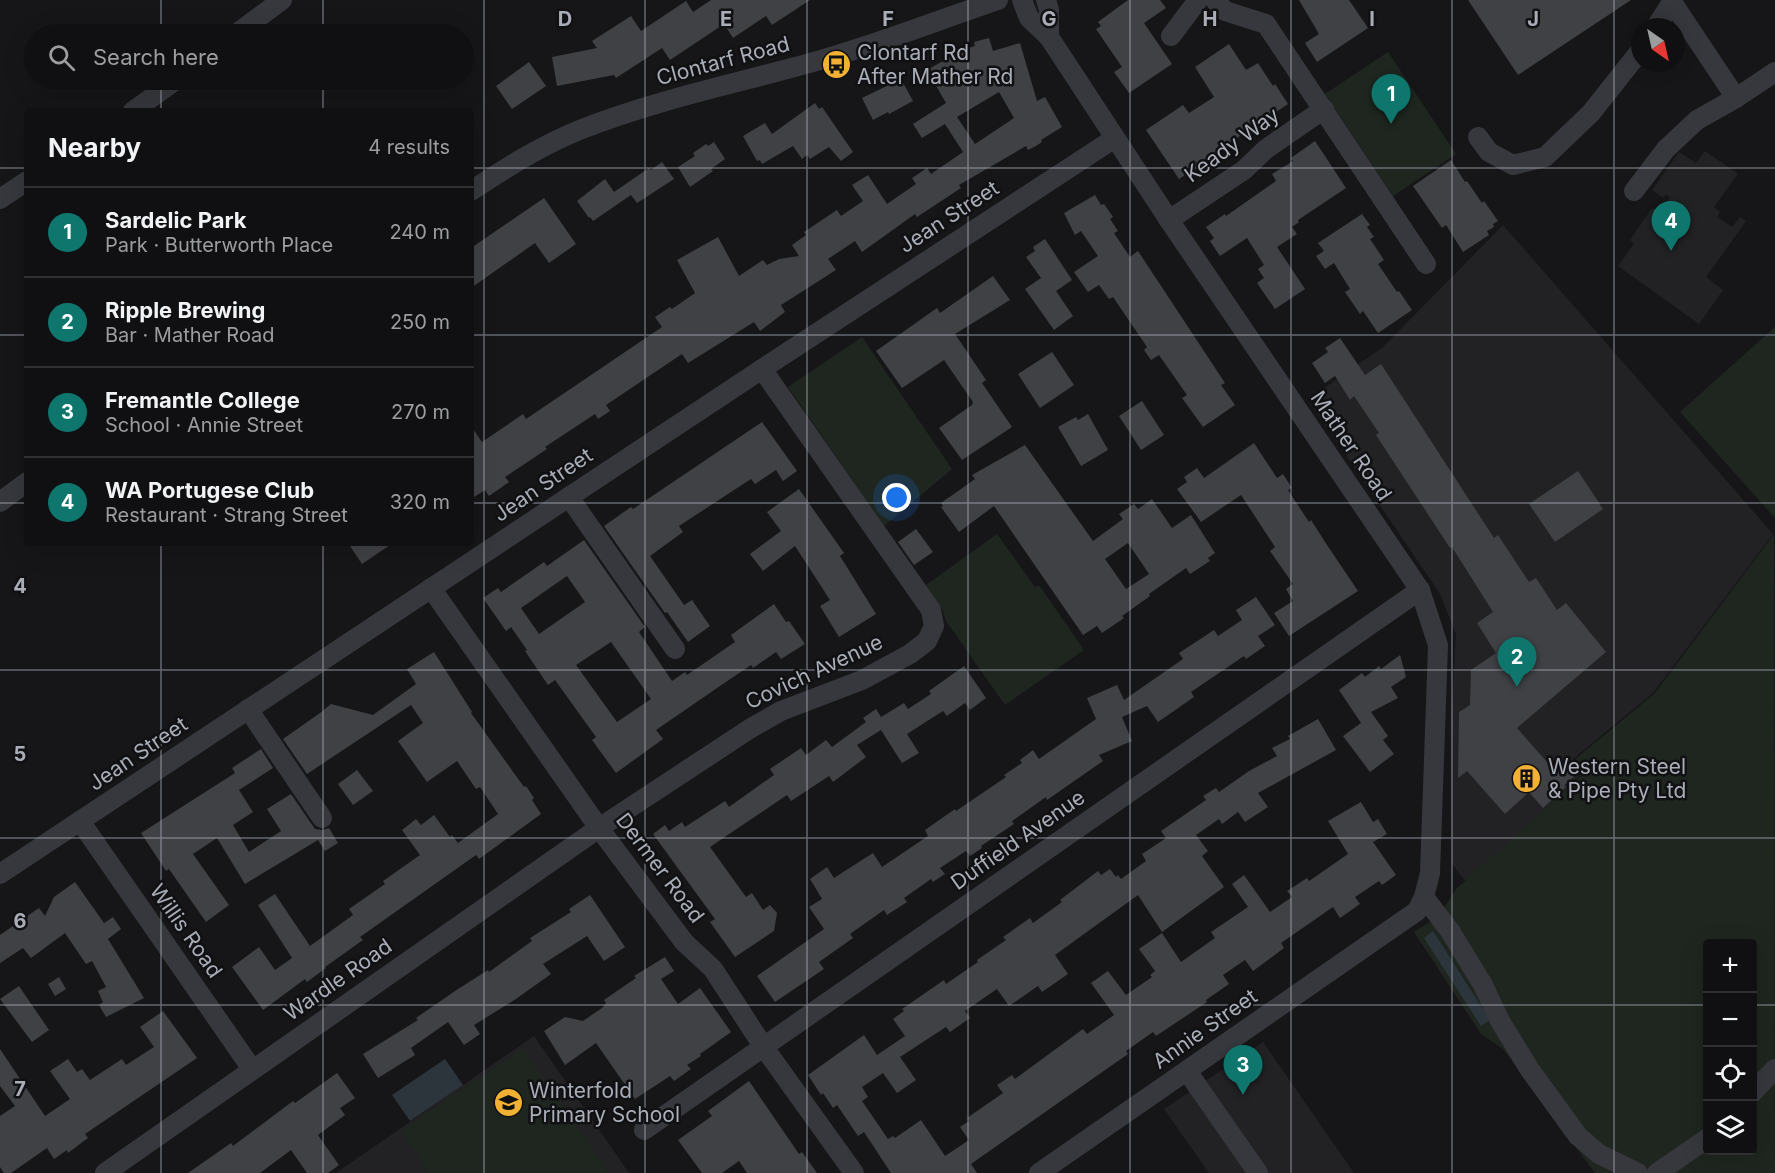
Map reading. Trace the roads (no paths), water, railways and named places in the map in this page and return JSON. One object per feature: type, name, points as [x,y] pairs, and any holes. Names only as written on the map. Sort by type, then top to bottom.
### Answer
[{"type":"street","points":[[250,24],[282,0]]},
{"type":"street","name":"Clontarf Road","points":[[474,189],[534,151],[581,129],[693,92],[818,61],[998,0]]},
{"type":"street","name":"Mather Road","points":[[1022,0],[1029,18],[1049,37],[1169,220],[1420,590],[1438,645],[1430,873],[1424,897],[1417,911],[1398,925]]},
{"type":"street","points":[[1046,0],[1050,10],[1049,37]]},
{"type":"street","points":[[1171,36],[1198,0]]},
{"type":"street","points":[[1215,0],[1225,11],[1266,24],[1426,264]]},
{"type":"street","points":[[1662,18],[1673,1],[1736,98]]},
{"type":"street","points":[[1478,136],[1489,152],[1513,165],[1545,157],[1591,113],[1631,62]]},
{"type":"street","points":[[1634,191],[1666,149],[1697,120],[1775,72]]},
{"type":"street","points":[[138,108],[162,90]]},
{"type":"street","name":"Keady Way","points":[[1169,220],[1244,170],[1266,149],[1324,109]]},
{"type":"street","name":"Jean Street","points":[[0,874],[1114,138]]},
{"type":"street","points":[[0,199],[24,183]]},
{"type":"street","name":"Covich Avenue","points":[[599,828],[751,728],[781,711],[862,680],[910,654],[927,640],[933,626],[931,610],[762,369]]},
{"type":"street","points":[[0,502],[24,484]]},
{"type":"street","points":[[569,497],[675,649]]},
{"type":"street","name":"Dermer Road","points":[[431,588],[599,828],[684,942],[713,969],[763,1046],[854,1173]]},
{"type":"street","name":"Duffield Avenue","points":[[644,1130],[1420,590]]},
{"type":"street","points":[[248,710],[322,818]]},
{"type":"street","name":"Willis Road","points":[[80,821],[252,1070]]},
{"type":"street","name":"Wardle Road","points":[[105,1173],[599,828]]},
{"type":"street","points":[[1424,897],[1467,958],[1500,1021],[1530,1070],[1578,1136],[1599,1154],[1638,1173]]},
{"type":"street","name":"Annie Street","points":[[1039,1173],[1398,925]]},
{"type":"street","points":[[1757,1088],[1775,1069]]},
{"type":"street","points":[[1187,1071],[1258,1173]]},
{"type":"street","points":[[1658,1173],[1703,1141]]},
{"type":"place","name":"Clontarf Rd After Mather Rd","points":[[836,65]]},
{"type":"place","name":"Sardelic Park","points":[[1391,124]]},
{"type":"place","name":"WA Portugese Club","points":[[1671,251]]},
{"type":"place","name":"Ripple Brewing","points":[[1517,687]]},
{"type":"place","name":"Western Steel & Pipe Pty Ltd","points":[[1527,779]]},
{"type":"place","name":"Fremantle College","points":[[1243,1095]]},
{"type":"place","name":"Winterfold Primary School","points":[[508,1103]]}]
